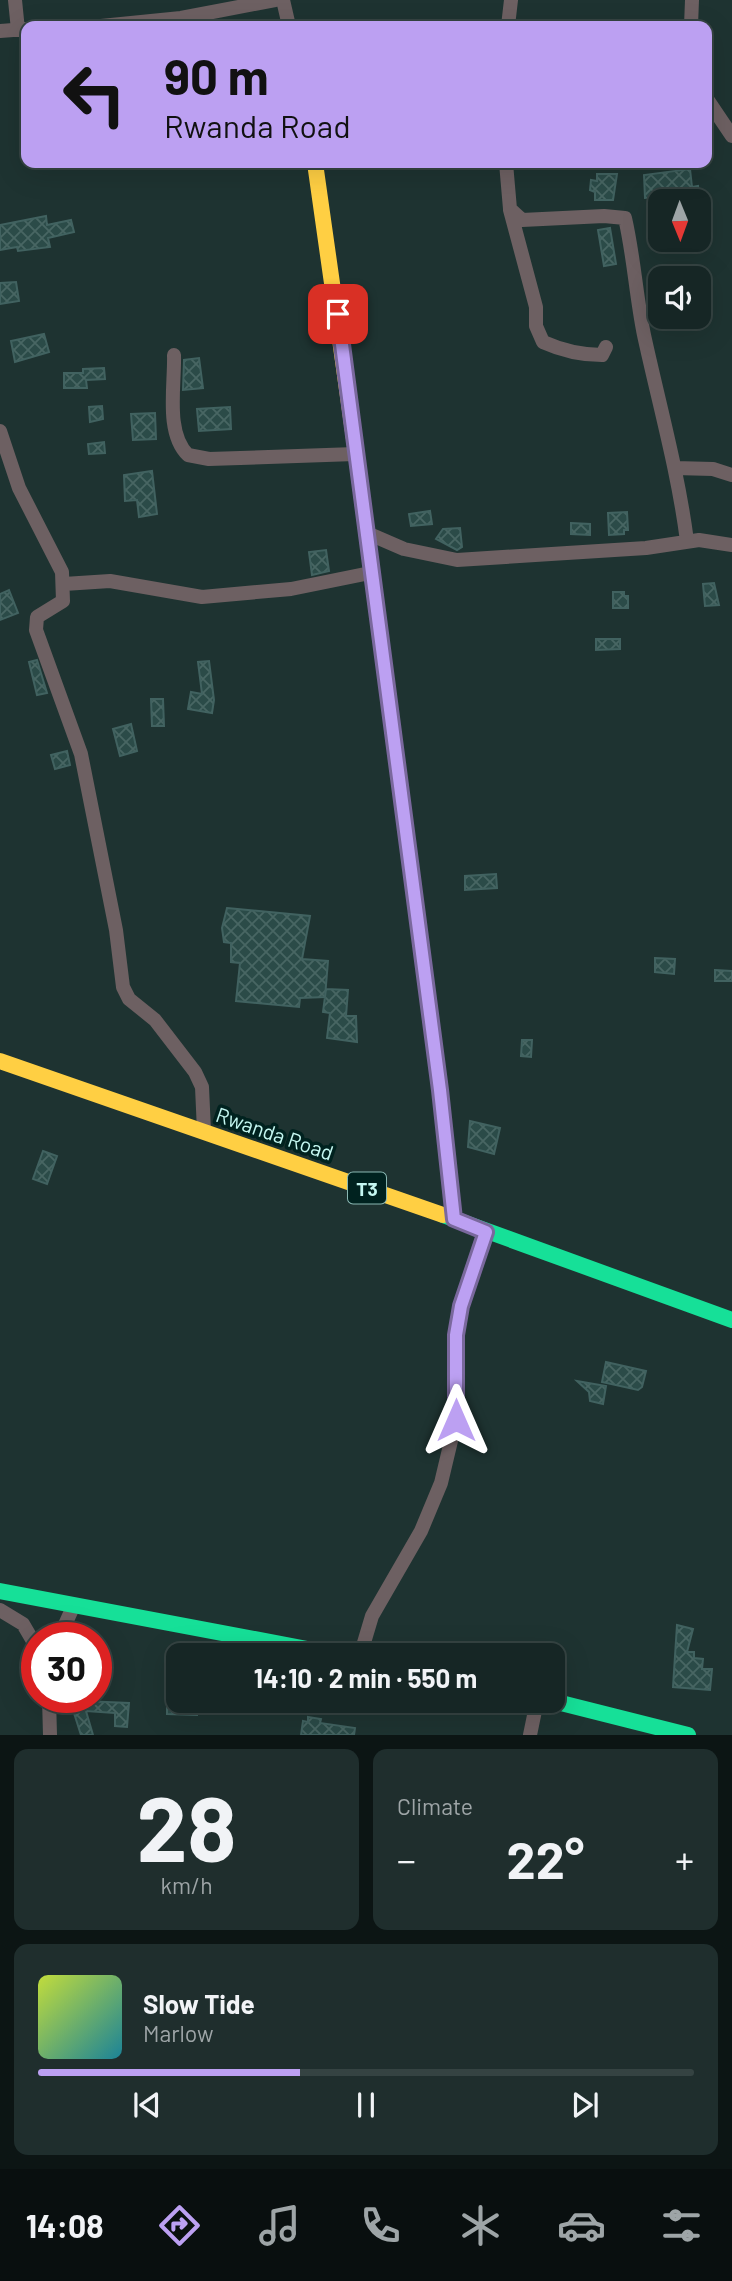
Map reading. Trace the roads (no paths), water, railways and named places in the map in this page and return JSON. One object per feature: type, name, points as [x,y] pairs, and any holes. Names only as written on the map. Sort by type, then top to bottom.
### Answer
[{"type":"main road","points":[[315,168],[367,533],[370,573],[440,1090],[454,1219]]},
{"type":"main road","name":"Rwanda Road","points":[[0,1061],[454,1219],[732,1320]]},
{"type":"main road","points":[[0,1591],[272,1643]]},
{"type":"main road","points":[[565,1704],[688,1735]]},
{"type":"street","points":[[15,0],[21,25]]},
{"type":"street","points":[[151,21],[275,0]]},
{"type":"street","points":[[283,0],[288,21]]},
{"type":"street","points":[[509,21],[511,0]]},
{"type":"street","points":[[691,21],[692,0]]},
{"type":"street","points":[[0,31],[21,29]]},
{"type":"street","points":[[712,106],[732,136]]},
{"type":"street","points":[[506,168],[510,209],[536,307],[536,326],[543,342],[562,351],[585,355],[602,355],[606,347]]},
{"type":"street","points":[[510,209],[522,220],[604,216],[625,218],[632,248],[641,319],[675,468],[687,541]]},
{"type":"street","points":[[174,355],[174,428],[177,440],[188,455],[209,459],[355,454]]},
{"type":"street","points":[[0,431],[19,488],[54,555],[64,583],[63,601],[37,617],[36,630],[81,754],[116,930],[123,987],[129,999],[155,1020],[195,1072],[202,1087],[204,1131]]},
{"type":"street","points":[[675,468],[713,469],[732,475]]},
{"type":"street","points":[[367,533],[404,549],[457,560],[646,548],[687,541],[716,541],[732,545]]},
{"type":"street","points":[[64,583],[110,581],[202,597],[291,589],[370,573]]},
{"type":"street","points":[[364,1643],[372,1616],[421,1531],[441,1483],[456,1420],[455,1350],[461,1306],[486,1232]]},
{"type":"street","points":[[66,1622],[73,1607]]},
{"type":"street","points":[[0,1610],[21,1623]]},
{"type":"street","points":[[49,1713],[50,1735]]},
{"type":"street","points":[[530,1735],[535,1713]]}]
